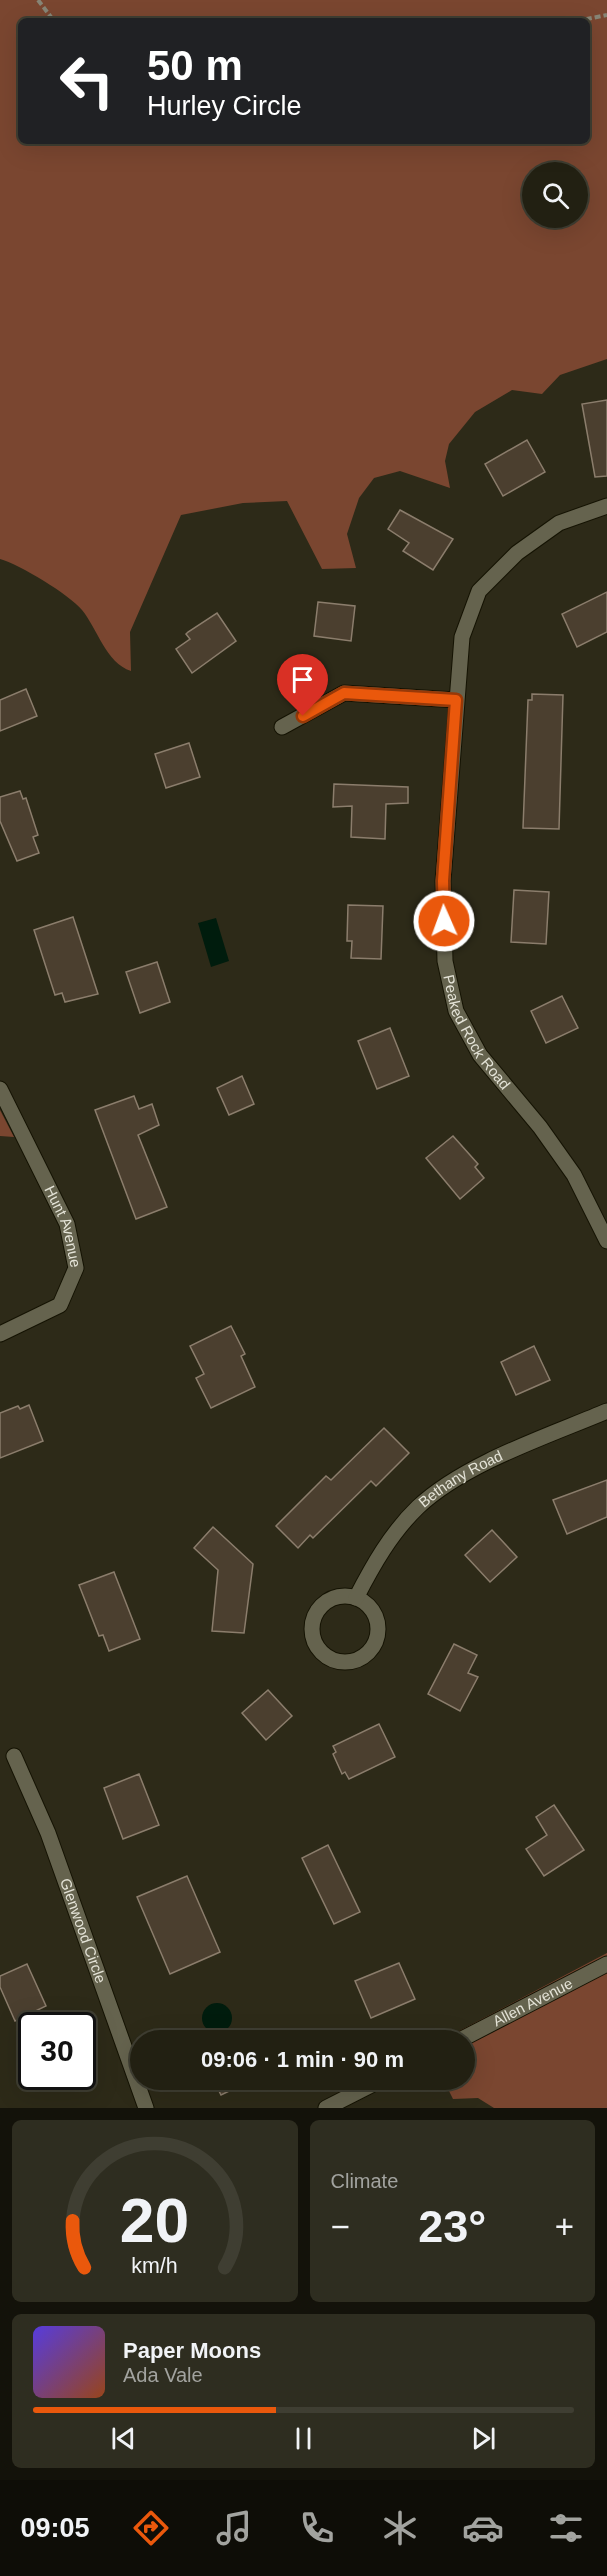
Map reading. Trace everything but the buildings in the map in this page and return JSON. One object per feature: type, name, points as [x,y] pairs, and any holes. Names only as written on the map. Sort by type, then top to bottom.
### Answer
[{"type":"street","name":"Peaked Rock Road","points":[[607,506],[559,523],[517,553],[479,591],[462,637],[443,881],[445,962],[456,1011],[480,1055],[540,1126],[574,1175],[607,1241]]},
{"type":"street","points":[[282,727],[344,693],[456,700]]},
{"type":"street","name":"Hunt Avenue","points":[[0,1089],[67,1224],[76,1268],[60,1305],[0,1334]]},
{"type":"street","name":"Bethany Road","points":[[356,1598],[380,1552],[419,1507],[468,1472],[607,1411]]},
{"type":"street","points":[[343,1596],[356,1598],[367,1604],[374,1613],[378,1635],[367,1654],[357,1660],[336,1662],[318,1650],[313,1641],[313,1617],[320,1606],[331,1599],[343,1596]]},
{"type":"street","name":"Glenwood Circle","points":[[14,1756],[48,1833],[146,2108]]},
{"type":"street","name":"Allen Avenue","points":[[475,2032],[607,1964]]},
{"type":"street","points":[[326,2108],[361,2090]]},
{"type":"path","points":[[38,0],[52,18]]},
{"type":"path","points":[[590,18],[607,15]]},
{"type":"shaded area","points":[[0,0],[607,0],[607,359],[560,375],[542,394],[512,390],[475,412],[449,444],[445,461],[450,488],[400,471],[374,478],[359,498],[347,534],[356,568],[322,569],[287,501],[243,503],[181,515],[130,632],[131,671],[122,667],[108,653],[87,617],[76,604],[31,573],[0,559]]},
{"type":"shaded area","points":[[216,918],[229,961],[211,967],[198,923]]},
{"type":"shaded area","points":[[0,1110],[14,1137],[0,1136]]},
{"type":"shaded area","points":[[607,1953],[607,2108],[494,2108],[478,2098],[453,2099],[448,2090],[475,2090],[475,2030],[461,2030]]},
{"type":"shaded area","points":[[211,2004],[223,2004],[231,2012],[231,2024],[226,2030],[208,2030],[203,2024],[203,2012]]},
{"type":"route","points":[[303,716],[344,693],[456,700],[443,881],[444,921]]}]
